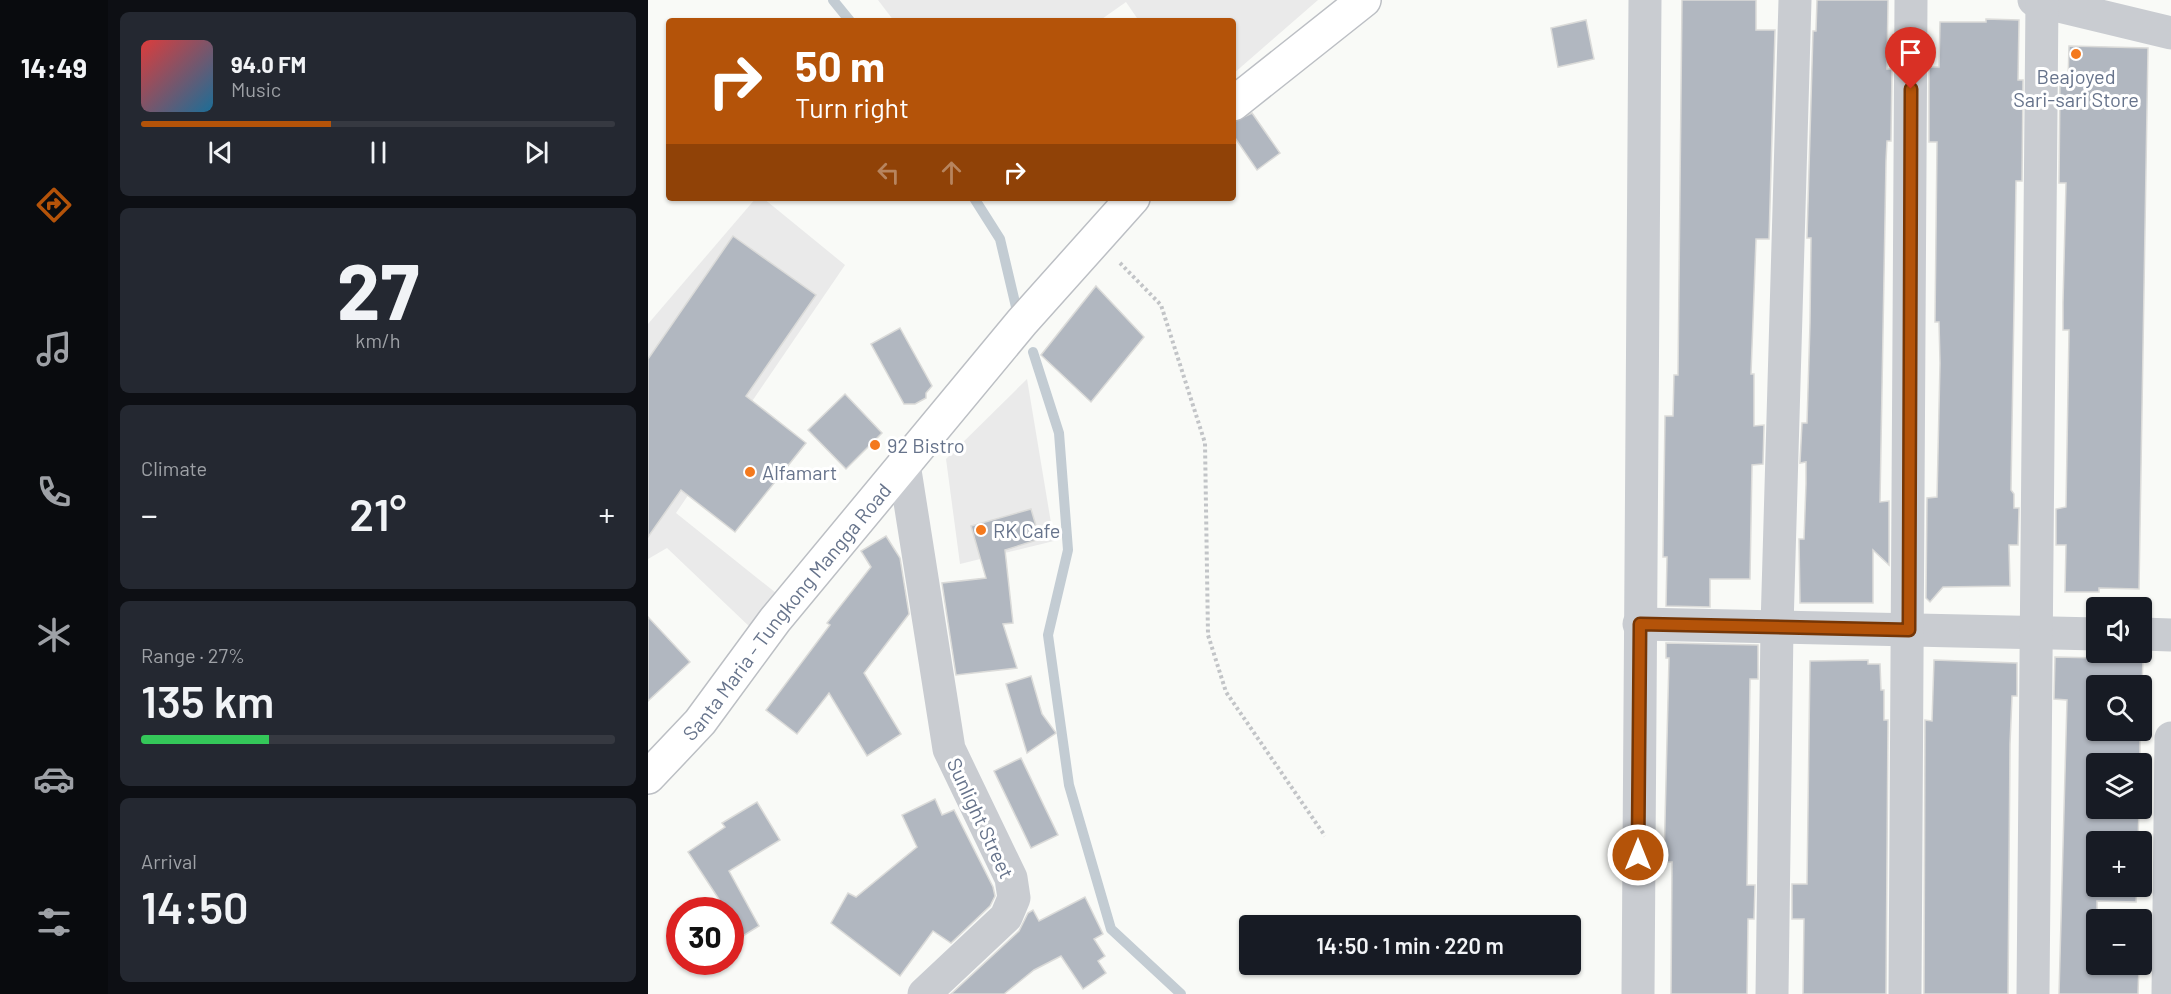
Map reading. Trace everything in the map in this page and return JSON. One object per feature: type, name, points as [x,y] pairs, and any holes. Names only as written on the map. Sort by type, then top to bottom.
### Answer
[{"type":"main road","points":[[1236,102],[1364,0]]},
{"type":"main road","name":"Santa Maria - Tungkong Mangga Road","points":[[648,777],[700,722],[775,620],[1022,322],[1130,201]]},
{"type":"street","points":[[1638,994],[1645,0]]},
{"type":"street","points":[[1772,994],[1777,627],[1795,0]]},
{"type":"street","points":[[1905,994],[1909,630],[1911,0]]},
{"type":"street","points":[[2033,994],[2038,633],[2038,1],[2171,33]]},
{"type":"street","name":"Sunlight Street","points":[[904,464],[949,749],[1011,878],[1014,898],[1006,917],[924,994]]},
{"type":"street","points":[[1640,624],[2086,634]]},
{"type":"street","points":[[2152,634],[2171,635]]},
{"type":"street","points":[[2168,994],[2171,738]]},
{"type":"path","points":[[1097,238],[1161,305],[1205,443],[1208,635],[1226,692],[1325,836]]},
{"type":"shaded area","points":[[878,0],[1318,0],[1236,71],[1236,18],[1137,18],[1126,2],[1103,18],[892,18]]},
{"type":"shaded area","points":[[753,201],[767,201],[845,265],[676,513],[781,597],[752,629],[667,548],[648,559],[648,324]]},
{"type":"shaded area","points":[[1027,379],[1054,541],[960,564],[946,459]]},
{"type":"building","points":[[1682,0],[1756,0],[1756,30],[1775,30],[1769,239],[1756,239],[1751,374],[1754,374],[1754,426],[1764,425],[1763,464],[1752,465],[1750,579],[1710,579],[1710,607],[1666,606],[1667,557],[1663,557],[1665,416],[1673,416],[1674,375],[1678,375]]},
{"type":"building","points":[[1817,0],[1888,0],[1887,69],[1892,69],[1891,141],[1887,141],[1886,161],[1880,502],[1889,501],[1889,565],[1873,550],[1873,603],[1800,603],[1799,539],[1804,539],[1806,462],[1800,463],[1802,423],[1807,423],[1811,238],[1807,238],[1813,31],[1816,31]]},
{"type":"building","points":[[1986,19],[2019,20],[2018,80],[2023,80],[2022,181],[2016,181],[2011,490],[2014,494],[2014,508],[2019,508],[2018,545],[2009,545],[2010,586],[1943,587],[1930,602],[1926,598],[1927,498],[1937,497],[1940,363],[1939,322],[1935,322],[1937,142],[1929,142],[1929,67],[1939,67],[1940,22],[1986,22]]},
{"type":"building","points":[[1586,20],[1594,59],[1558,67],[1551,28]]},
{"type":"building","points":[[2069,46],[2148,48],[2139,589],[2099,588],[2099,592],[2065,592],[2066,545],[2056,545],[2056,509],[2066,507],[2069,330],[2063,330],[2063,303],[2066,183],[2059,183],[2060,81],[2068,81]]},
{"type":"building","points":[[1252,113],[1280,153],[1257,170],[1236,139],[1236,121]]},
{"type":"building","points":[[733,236],[816,295],[746,396],[806,443],[735,532],[681,490],[648,537],[648,359]]},
{"type":"building","points":[[1096,286],[1144,337],[1091,402],[1041,355]]},
{"type":"building","points":[[900,328],[932,386],[926,393],[926,398],[915,404],[904,404],[871,344]]},
{"type":"building","points":[[845,394],[882,433],[846,469],[808,430]]},
{"type":"building","points":[[1031,509],[1040,539],[1005,550],[1013,623],[1003,624],[1017,668],[956,675],[942,583],[986,578],[971,526]]},
{"type":"building","points":[[886,536],[900,558],[909,614],[864,673],[901,734],[867,756],[829,693],[797,734],[766,710],[830,625],[827,623],[871,567],[861,551]]},
{"type":"building","points":[[648,617],[690,662],[648,701]]},
{"type":"building","points":[[1666,643],[1758,645],[1758,679],[1750,679],[1747,885],[1755,885],[1754,919],[1748,919],[1747,994],[1671,994],[1672,862],[1664,862],[1669,658],[1666,658]]},
{"type":"building","points":[[2055,657],[2086,658],[2086,663],[2143,663],[2142,675],[2086,675],[2086,741],[2140,741],[2140,753],[2086,753],[2086,819],[2139,819],[2138,831],[2086,831],[2086,897],[2136,897],[2136,902],[2097,901],[2097,909],[2086,909],[2086,975],[2139,975],[2138,994],[2059,994],[2067,700],[2054,699]]},
{"type":"building","points":[[1868,660],[1868,664],[1880,664],[1881,690],[1884,690],[1884,720],[1888,720],[1886,994],[1803,994],[1804,919],[1792,919],[1792,884],[1807,884],[1810,661]]},
{"type":"building","points":[[1934,660],[2017,663],[2017,696],[2012,696],[2010,744],[2008,994],[1924,994],[1925,720],[1932,721]]},
{"type":"building","points":[[1031,676],[1042,714],[1056,733],[1027,753],[1006,684]]},
{"type":"building","points":[[1021,758],[1058,835],[1031,848],[994,771]]},
{"type":"building","points":[[935,799],[942,815],[954,810],[993,887],[995,896],[990,906],[951,943],[933,931],[900,976],[831,923],[848,893],[856,897],[917,847],[902,815]]},
{"type":"building","points":[[757,802],[780,840],[729,871],[743,897],[717,897],[688,852],[725,827],[722,823]]},
{"type":"building","points":[[1085,897],[1103,934],[1094,939],[1105,956],[1098,961],[1106,973],[1083,989],[1061,956],[1034,970],[1004,994],[951,994],[1019,931],[1028,913],[1033,910],[1039,921]]},
{"type":"building","points":[[744,898],[759,926],[744,935]]},
{"type":"waterway","points":[[833,0],[848,18]]},
{"type":"waterway","points":[[976,201],[1000,239],[1017,311]]},
{"type":"waterway","points":[[1033,352],[1059,433],[1068,550],[1048,635],[1069,785],[1111,929],[1181,994]]},
{"type":"place","name":"Beajoyed Sari-sari Store","points":[[2076,54]]},
{"type":"place","name":"92 Bistro","points":[[875,445]]},
{"type":"place","name":"Alfamart","points":[[750,472]]},
{"type":"place","name":"RK Cafe","points":[[981,530]]},
{"type":"route","points":[[1638,855],[1640,624],[1909,630],[1911,89]]}]
